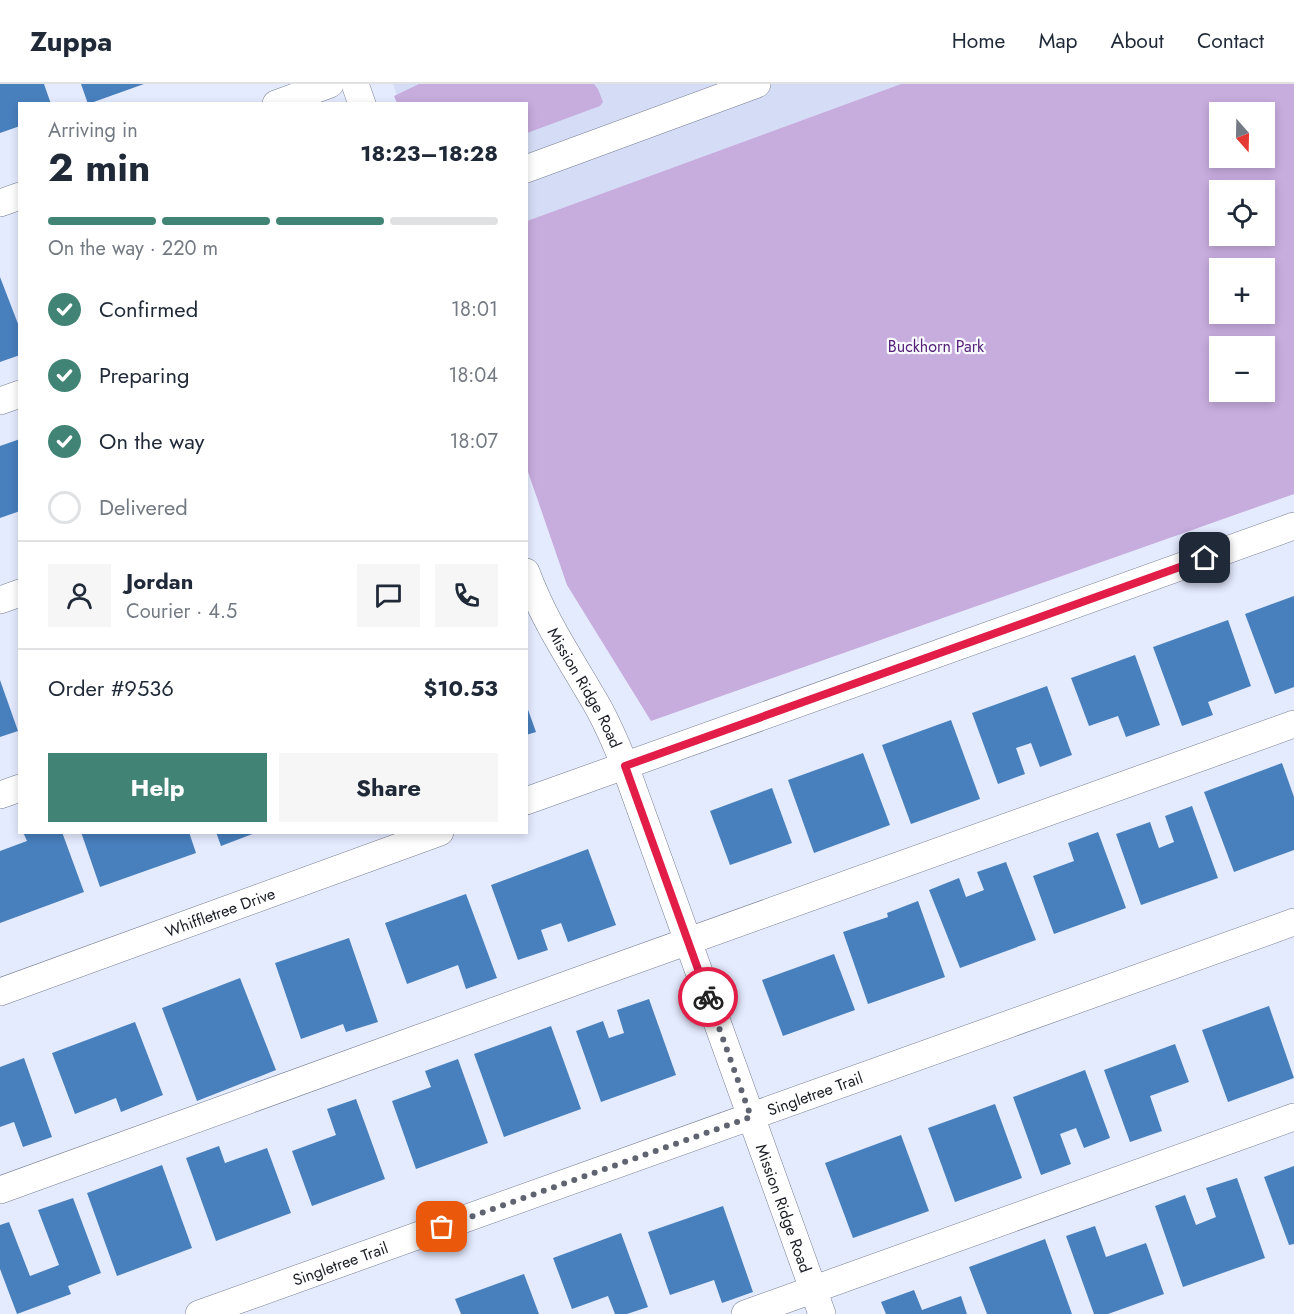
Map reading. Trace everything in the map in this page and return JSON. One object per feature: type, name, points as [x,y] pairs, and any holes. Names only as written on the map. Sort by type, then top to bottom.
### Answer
[{"type":"street","points":[[281,102],[330,84]]},
{"type":"street","points":[[355,84],[361,102]]},
{"type":"street","points":[[528,168],[757,84]]},
{"type":"street","points":[[0,203],[18,197]]},
{"type":"street","points":[[0,401],[18,395]]},
{"type":"street","points":[[528,800],[1294,526]]},
{"type":"street","name":"Mission Ridge Road","points":[[528,583],[532,604],[592,696],[612,734],[625,766],[818,1302]]},
{"type":"street","points":[[0,600],[18,594]]},
{"type":"street","points":[[0,1190],[921,856],[1294,724]]},
{"type":"street","points":[[0,795],[18,790]]},
{"type":"street","name":"Whiffletree Drive","points":[[0,992],[434,834]]},
{"type":"street","name":"Singletree Trail","points":[[199,1314],[1294,922]]},
{"type":"street","points":[[745,1314],[818,1302],[1294,1117]]},
{"type":"shaded area","points":[[393,84],[901,84],[528,221],[528,102],[399,102]]},
{"type":"green space","points":[[419,84],[594,84],[603,102],[600,106],[528,133],[528,102],[397,102],[394,96]]},
{"type":"green space","name":"Buckhorn Park","points":[[901,84],[1294,84],[1294,494],[651,721],[567,585],[528,472],[528,221]]},
{"type":"building","points":[[0,84],[44,84],[50,102],[18,102],[18,127],[0,133]]},
{"type":"building","points":[[81,84],[144,84],[94,102],[87,102]]},
{"type":"building","points":[[0,277],[18,324],[18,356],[0,362]]},
{"type":"building","points":[[18,440],[18,512],[0,518],[0,446]]},
{"type":"building","points":[[1294,596],[1294,687],[1275,694],[1245,614]]},
{"type":"building","points":[[1228,620],[1251,686],[1208,702],[1213,715],[1182,726],[1153,647]]},
{"type":"building","points":[[1135,655],[1160,725],[1126,737],[1118,716],[1089,726],[1071,678]]},
{"type":"building","points":[[0,680],[18,731],[0,737]]},
{"type":"building","points":[[1047,686],[1072,755],[1040,767],[1031,743],[1016,748],[1025,774],[998,784],[972,713]]},
{"type":"building","points":[[528,710],[536,732],[528,734]]},
{"type":"building","points":[[951,720],[980,799],[911,824],[882,745]]},
{"type":"building","points":[[863,753],[890,825],[814,853],[788,780]]},
{"type":"building","points":[[1282,763],[1294,797],[1294,850],[1234,872],[1204,792]]},
{"type":"building","points":[[772,788],[792,843],[730,865],[710,811]]},
{"type":"building","points":[[1192,806],[1218,878],[1141,905],[1116,834],[1150,822],[1159,848],[1174,842],[1165,816]]},
{"type":"building","points":[[1098,832],[1126,908],[1054,934],[1033,876],[1074,861],[1068,843]]},
{"type":"building","points":[[24,834],[63,834],[84,892],[0,923],[0,851],[27,841]]},
{"type":"building","points":[[82,834],[190,834],[196,853],[100,887]]},
{"type":"building","points":[[217,834],[252,834],[221,846]]},
{"type":"building","points":[[588,849],[616,925],[568,942],[561,923],[541,930],[548,950],[518,960],[491,885]]},
{"type":"building","points":[[1006,862],[1036,940],[960,968],[929,890],[959,878],[966,897],[984,890],[977,872]]},
{"type":"building","points":[[466,894],[497,978],[466,989],[458,965],[407,984],[385,923]]},
{"type":"building","points":[[918,901],[945,977],[868,1004],[843,932],[888,917],[887,913]]},
{"type":"building","points":[[349,938],[378,1022],[346,1032],[343,1024],[301,1039],[275,963]]},
{"type":"building","points":[[834,954],[855,1010],[783,1036],[762,980]]},
{"type":"building","points":[[240,978],[276,1070],[197,1101],[162,1008]]},
{"type":"building","points":[[649,999],[676,1075],[601,1102],[576,1031],[603,1021],[609,1038],[624,1033],[617,1010]]},
{"type":"building","points":[[1269,1006],[1294,1078],[1228,1102],[1202,1030]]},
{"type":"building","points":[[135,1022],[163,1095],[121,1112],[116,1098],[75,1114],[52,1053]]},
{"type":"building","points":[[551,1026],[581,1109],[504,1137],[474,1054]]},
{"type":"building","points":[[1175,1044],[1189,1082],[1150,1096],[1162,1131],[1130,1142],[1104,1070]]},
{"type":"building","points":[[24,1058],[52,1137],[23,1147],[14,1122],[0,1127],[0,1067]]},
{"type":"building","points":[[458,1059],[488,1143],[416,1169],[392,1101],[431,1087],[425,1071]]},
{"type":"building","points":[[1085,1070],[1110,1138],[1084,1148],[1076,1128],[1060,1134],[1071,1164],[1041,1175],[1013,1097]]},
{"type":"building","points":[[356,1099],[385,1179],[312,1206],[292,1151],[336,1135],[327,1109]]},
{"type":"building","points":[[995,1104],[1022,1178],[955,1202],[928,1128]]},
{"type":"building","points":[[901,1135],[929,1211],[853,1238],[825,1163]]},
{"type":"building","points":[[219,1146],[225,1163],[267,1148],[291,1213],[216,1241],[186,1158]]},
{"type":"building","points":[[162,1165],[192,1248],[117,1276],[87,1193]]},
{"type":"building","points":[[1294,1166],[1294,1244],[1289,1245],[1264,1177]]},
{"type":"building","points":[[1237,1178],[1265,1258],[1183,1287],[1155,1206],[1185,1195],[1196,1225],[1216,1217],[1206,1188]]},
{"type":"building","points":[[73,1198],[101,1273],[68,1286],[71,1294],[17,1314],[0,1269],[0,1225],[9,1222],[30,1276],[59,1265],[38,1210]]},
{"type":"building","points":[[723,1206],[753,1292],[722,1303],[714,1280],[670,1295],[648,1232]]},
{"type":"building","points":[[1095,1226],[1106,1257],[1146,1243],[1164,1294],[1108,1314],[1094,1314],[1066,1236]]},
{"type":"building","points":[[621,1233],[648,1307],[627,1314],[615,1314],[608,1296],[572,1309],[553,1258]]},
{"type":"building","points":[[1045,1239],[1072,1314],[987,1314],[969,1267]]},
{"type":"building","points":[[524,1274],[539,1314],[461,1314],[455,1299]]},
{"type":"building","points":[[914,1290],[922,1310],[961,1296],[967,1314],[886,1314],[881,1302]]},
{"type":"way so far","points":[[442,1227],[751,1117],[708,997]]},
{"type":"route","points":[[708,997],[625,766],[1205,558]]}]
